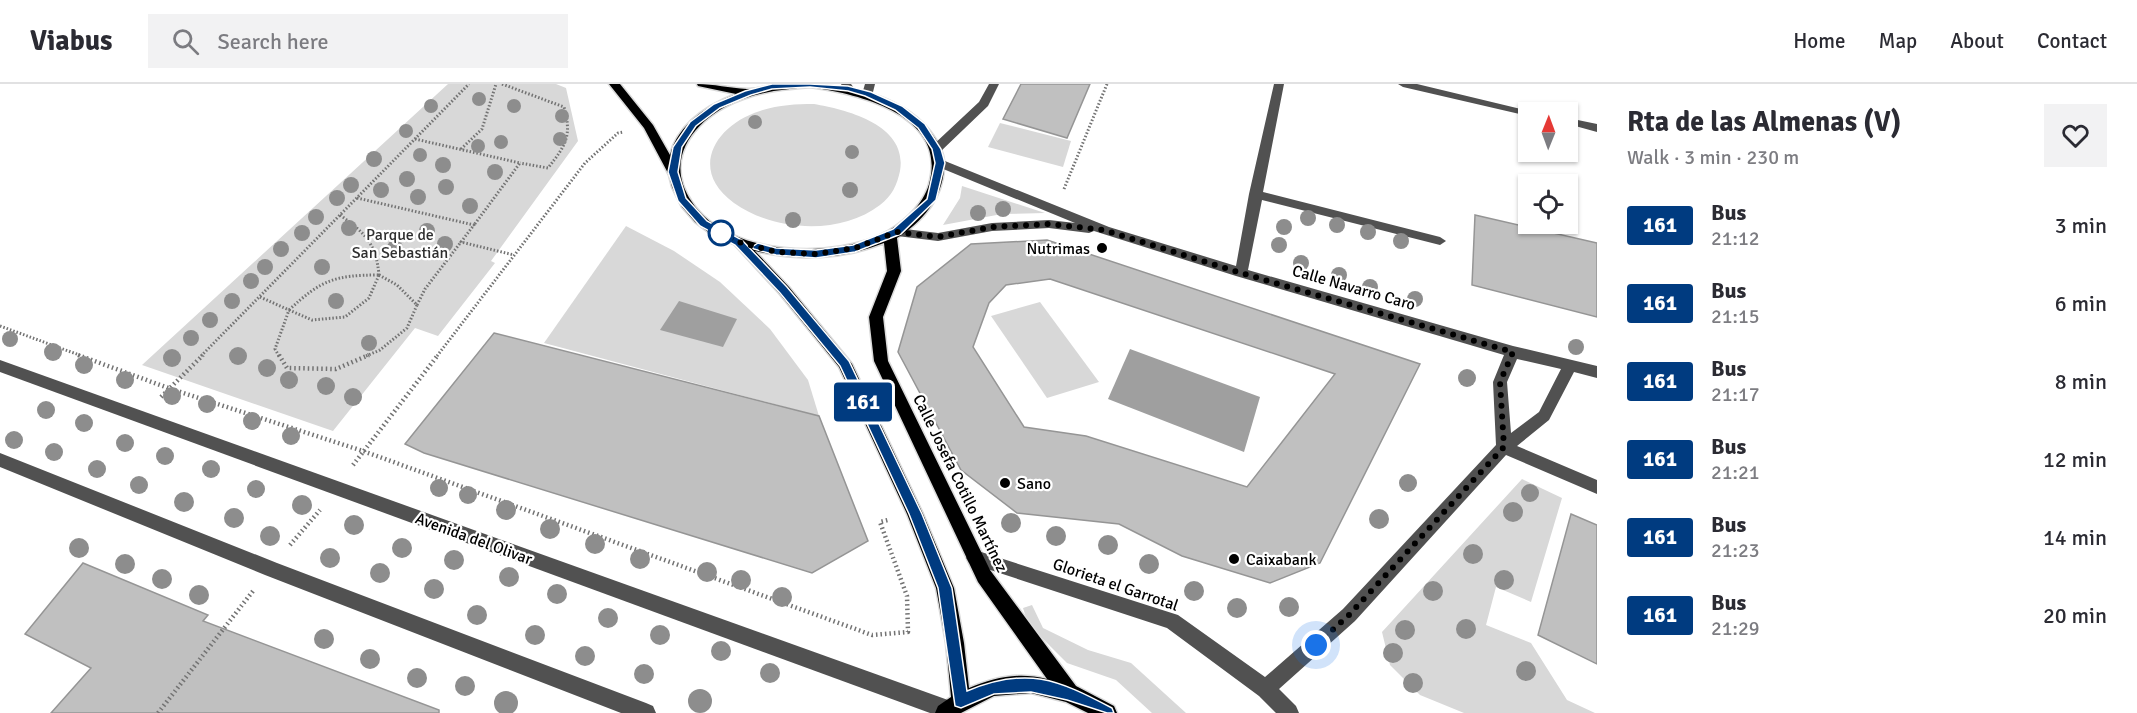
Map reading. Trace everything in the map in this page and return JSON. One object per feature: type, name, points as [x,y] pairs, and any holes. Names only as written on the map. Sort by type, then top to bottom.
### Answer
[{"type":"main road","points":[[614,84],[649,127],[673,172],[682,199],[704,223],[739,242],[776,252],[816,254],[855,248],[893,234],[931,200],[940,163],[936,149],[922,126],[869,89],[810,84],[773,85],[717,106],[693,124],[678,147],[673,172]]},
{"type":"main road","points":[[702,84],[748,93]]},
{"type":"main road","name":"Calle Josefa Cotillo Martínez","points":[[893,234],[894,271],[876,317],[881,361],[984,576],[1069,693]]},
{"type":"main road","points":[[739,242],[784,290],[845,364],[915,514],[945,588],[951,708],[994,687],[1031,684],[1069,693],[1107,713]]},
{"type":"street","points":[[936,149],[984,104],[994,84]]},
{"type":"street","points":[[1241,273],[1255,194],[1279,84]]},
{"type":"street","points":[[1403,84],[1518,110]]},
{"type":"street","points":[[1578,123],[1597,128]]},
{"type":"street","name":"Calle Navarro Caro","points":[[940,163],[1104,230],[1241,273],[1513,352],[1597,372]]},
{"type":"street","points":[[1255,194],[1440,241]]},
{"type":"street","name":"Calle Navarro Caro","points":[[893,234],[938,237],[992,227],[1049,224],[1104,230]]},
{"type":"street","points":[[1504,447],[1500,382],[1513,352]]},
{"type":"street","name":"Avenida del Olivar","points":[[0,366],[951,708]]},
{"type":"street","points":[[1266,689],[1349,615],[1504,447],[1544,416],[1570,366]]},
{"type":"street","points":[[1504,447],[1597,487]]},
{"type":"street","points":[[0,460],[271,569],[646,713]]},
{"type":"street","name":"Glorieta el Garrotal","points":[[975,558],[1172,621],[1266,689],[1288,713]]},
{"type":"path","points":[[137,416],[171,388],[469,84]]},
{"type":"path","points":[[461,149],[482,129],[496,84]]},
{"type":"path","points":[[415,139],[548,168],[566,144],[570,126],[564,107],[502,84]]},
{"type":"path","points":[[1056,209],[1107,84]]},
{"type":"path","points":[[158,713],[271,569],[338,489],[363,451],[585,163],[618,133],[649,127]]},
{"type":"path","points":[[417,304],[397,285],[379,275],[348,275],[314,288],[289,309],[275,349],[287,368],[336,369],[380,350],[407,328],[425,289],[520,162]]},
{"type":"path","points":[[357,198],[474,225]]},
{"type":"path","points":[[260,297],[312,320],[345,317],[369,298],[379,275],[377,255],[362,231],[340,215]]},
{"type":"path","points":[[460,242],[514,255]]},
{"type":"path","points":[[0,326],[171,388],[363,451],[872,635],[908,632],[907,596],[880,522],[915,514]]},
{"type":"green space","name":"Parque de San Sebastián","points":[[448,84],[556,84],[566,88],[578,141],[491,261],[495,263],[438,336],[415,328],[333,431],[142,365]]},
{"type":"green space","points":[[814,104],[873,122],[895,142],[900,155],[900,171],[893,190],[884,202],[864,215],[846,222],[807,226],[787,224],[750,212],[734,203],[720,190],[712,177],[710,163],[713,150],[730,127],[744,118],[767,109],[787,105]]},
{"type":"green space","points":[[1000,123],[1071,141],[1063,167],[988,147]]},
{"type":"green space","points":[[962,186],[1045,213],[1002,214],[943,225],[960,198]]},
{"type":"green space","points":[[626,226],[674,251],[720,282],[770,329],[808,380],[819,416],[544,343]]},
{"type":"green space","points":[[1040,302],[1099,382],[1047,398],[991,316]]},
{"type":"green space","points":[[1522,479],[1562,498],[1531,602],[1496,587],[1486,625],[1531,643],[1567,700],[1595,713],[1464,713],[1420,695],[1390,665],[1382,632]]},
{"type":"green space","points":[[1032,605],[1043,628],[1088,650],[1131,663],[1186,713],[1152,713],[1116,680],[1067,663],[1028,624],[1023,608]]},
{"type":"shaded area","points":[[679,301],[737,319],[723,347],[660,330]]},
{"type":"shaded area","points":[[1130,349],[1260,397],[1244,452],[1108,399]]},
{"type":"building","points":[[1021,84],[1090,84],[1067,138],[1003,119]]},
{"type":"building","points":[[1475,215],[1518,225],[1518,234],[1558,234],[1597,243],[1597,317],[1472,285]]},
{"type":"building","points":[[1047,240],[1420,364],[1320,563],[1270,583],[1182,556],[1119,524],[1017,513],[961,470],[898,352],[917,287],[971,244]],"holes":[[[1050,279],[1335,374],[1247,487],[1086,436],[1024,427],[973,347],[989,303],[1006,285]]]},
{"type":"building","points":[[494,333],[819,416],[868,541],[812,573],[424,453],[405,444]]},
{"type":"building","points":[[1571,514],[1597,525],[1597,664],[1538,635]]},
{"type":"building","points":[[83,563],[208,615],[203,621],[439,710],[439,713],[51,713],[91,668],[25,634]]},
{"type":"bus line","name":"161","points":[[758,247],[776,252],[816,254],[855,248],[897,232],[931,200],[940,163],[936,149],[922,126],[898,108],[868,94],[848,88],[810,84],[772,87],[748,93],[717,106],[693,124],[678,147],[673,172],[682,199],[704,223],[739,242],[784,290],[845,364],[915,514],[945,588],[955,643],[961,701],[994,687],[1031,684],[1069,693],[1107,713]]},
{"type":"place","name":"Nutrimas","points":[[1102,248]]},
{"type":"place","name":"Sano","points":[[1005,483]]},
{"type":"place","name":"Caixabank","points":[[1234,559]]},
{"type":"route","points":[[721,233],[739,242],[776,252],[816,254],[855,248],[897,232],[938,237],[992,227],[1049,224],[1104,230],[1241,273],[1513,352],[1500,382],[1504,447],[1349,615],[1316,645]]}]
